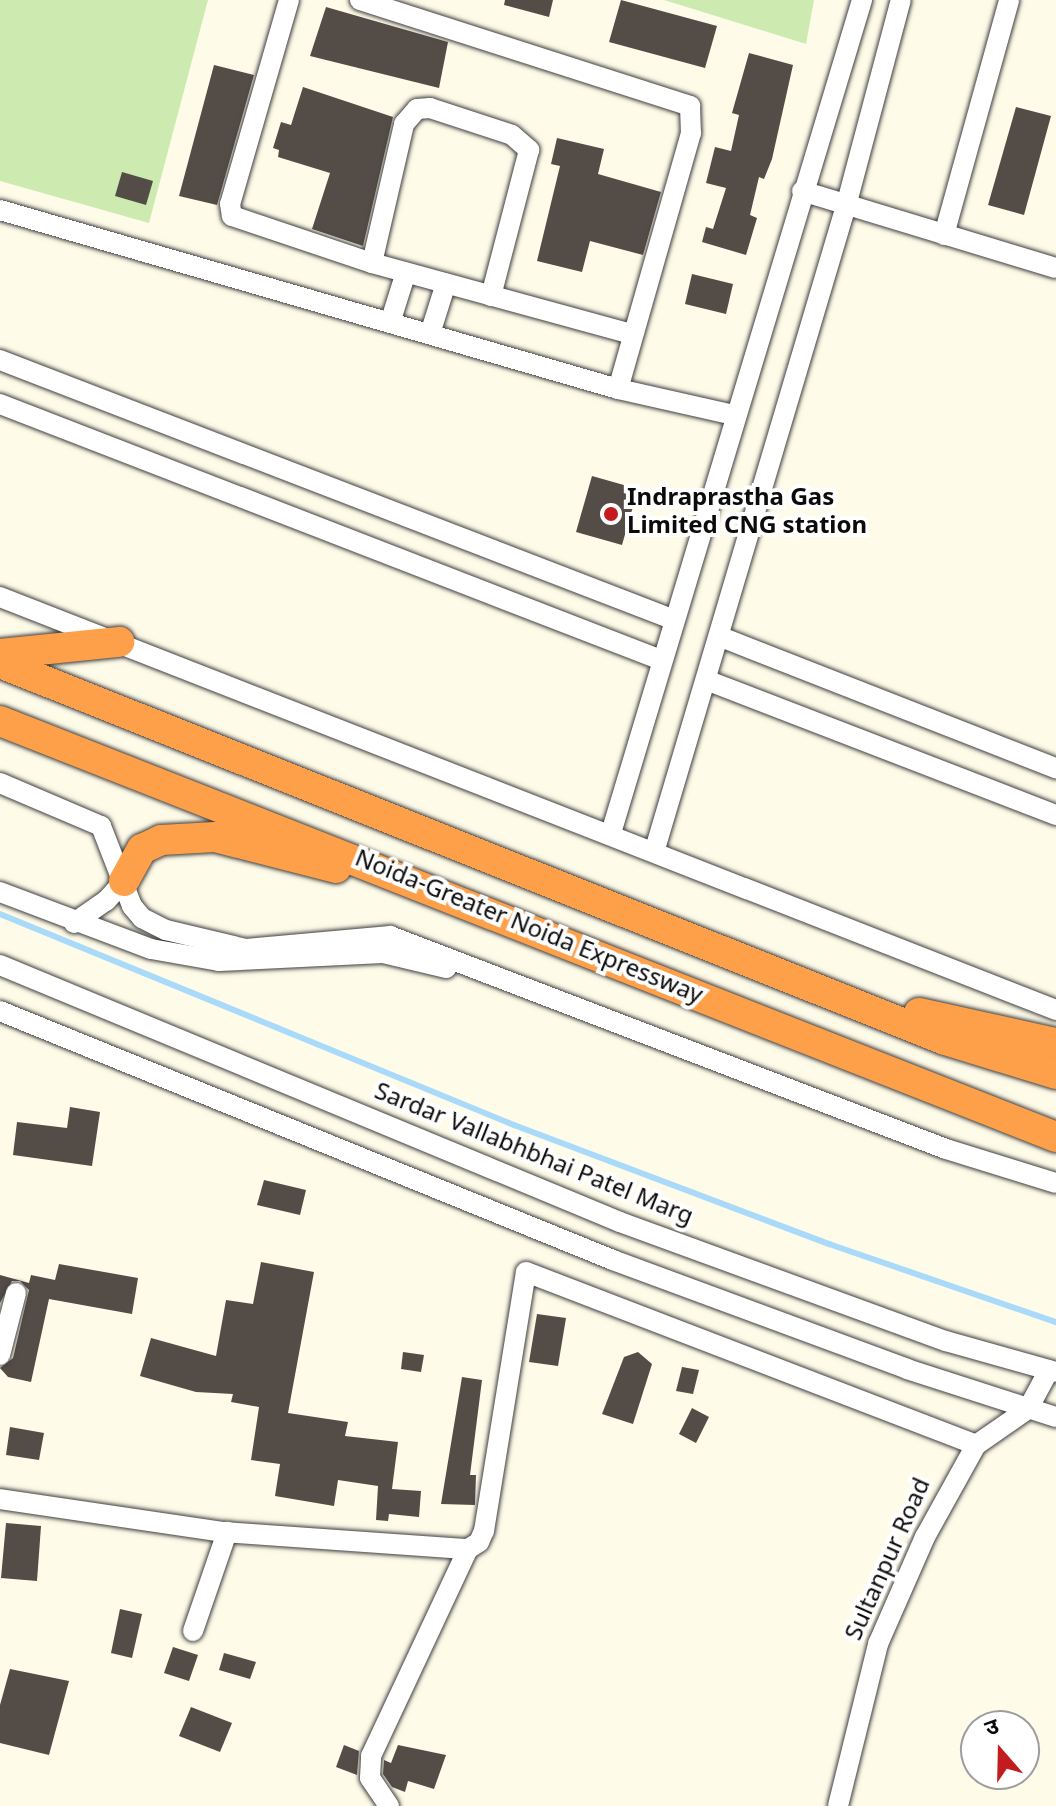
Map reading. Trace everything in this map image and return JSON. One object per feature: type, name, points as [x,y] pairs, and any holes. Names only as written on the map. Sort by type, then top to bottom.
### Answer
[{"type":"highway","points":[[0,654],[119,642]]},
{"type":"highway","name":"Noida-Greater Noida Expressway","points":[[0,663],[945,1040],[1056,1074]]},
{"type":"highway","name":"Noida-Greater Noida Expressway","points":[[0,721],[1056,1137]]},
{"type":"highway","points":[[124,881],[142,849],[161,840],[215,837],[420,886]]},
{"type":"highway","points":[[824,992],[1056,1043]]},
{"type":"street","points":[[289,0],[230,204],[232,216],[372,263],[631,334]]},
{"type":"street","points":[[360,0],[690,106],[691,133],[631,334],[618,389]]},
{"type":"street","points":[[611,833],[672,619],[862,0]]},
{"type":"street","points":[[655,849],[721,637],[846,206],[901,0]]},
{"type":"street","points":[[944,235],[1009,0]]},
{"type":"street","points":[[372,263],[404,124],[417,109],[430,108],[512,135],[529,150],[491,296]]},
{"type":"street","points":[[802,191],[1056,268]]},
{"type":"street","points":[[0,210],[618,389],[734,415]]},
{"type":"street","points":[[390,323],[406,272]]},
{"type":"street","points":[[430,334],[446,283]]},
{"type":"street","points":[[0,360],[672,619]]},
{"type":"street","points":[[0,404],[661,660]]},
{"type":"street","points":[[0,597],[492,793],[655,849],[1056,1010]]},
{"type":"street","points":[[721,637],[1056,768]]},
{"type":"street","points":[[706,680],[1056,815]]},
{"type":"street","points":[[0,783],[101,826],[142,918],[205,943],[283,949],[390,936],[489,978],[946,1149],[1056,1183]]},
{"type":"street","points":[[74,923],[106,901],[124,881]]},
{"type":"street","points":[[0,892],[74,923],[151,949],[219,961],[383,953],[489,978]]},
{"type":"street","name":"Sardar Vallabhbhai Patel Marg","points":[[0,965],[620,1222],[946,1341],[1052,1371]]},
{"type":"street","points":[[0,1011],[613,1260],[1056,1417]]},
{"type":"street","points":[[389,1806],[370,1778],[371,1756],[468,1549],[479,1542],[484,1531],[526,1272],[976,1445]]},
{"type":"street","points":[[0,1355],[16,1293]]},
{"type":"street","name":"Sultanpur Road","points":[[838,1806],[878,1644],[925,1537],[976,1445],[1028,1409],[1052,1371]]},
{"type":"street","points":[[0,1499],[227,1532],[468,1549]]},
{"type":"street","points":[[193,1631],[227,1532]]},
{"type":"green space","points":[[0,0],[208,0],[149,223],[0,181]]},
{"type":"green space","points":[[664,0],[814,0],[806,44]]},
{"type":"building","points":[[505,0],[553,0],[549,17],[504,5]]},
{"type":"building","points":[[621,0],[717,26],[705,68],[609,42]]},
{"type":"building","points":[[326,7],[448,42],[439,88],[310,56]]},
{"type":"building","points":[[749,53],[793,65],[772,159],[764,179],[759,177],[750,215],[757,218],[746,255],[702,242],[706,227],[713,229],[726,188],[706,183],[715,147],[731,151],[739,115],[732,113]]},
{"type":"building","points":[[214,65],[254,75],[217,205],[179,196]]},
{"type":"building","points":[[303,87],[393,117],[363,246],[312,229],[330,173],[278,157],[279,150],[273,148],[281,122],[291,125]]},
{"type":"building","points":[[1016,107],[1051,116],[1024,215],[988,205]]},
{"type":"building","points":[[557,138],[604,149],[598,174],[661,192],[643,255],[590,241],[582,272],[537,261],[560,166],[551,164]]},
{"type":"building","points":[[122,172],[153,181],[146,205],[115,196]]},
{"type":"building","points":[[692,274],[733,284],[726,314],[685,304]]},
{"type":"building","points":[[592,476],[638,489],[622,545],[576,532]]},
{"type":"building","points":[[70,1107],[100,1112],[92,1166],[13,1155],[17,1122],[67,1128]]},
{"type":"building","points":[[264,1180],[306,1190],[300,1215],[257,1205]]},
{"type":"building","points":[[261,1262],[314,1272],[288,1413],[348,1422],[345,1436],[398,1442],[392,1489],[421,1491],[419,1517],[389,1514],[388,1521],[376,1520],[378,1486],[338,1480],[334,1506],[275,1496],[280,1464],[251,1460],[259,1407],[231,1402],[233,1394],[196,1392],[140,1376],[151,1338],[216,1356],[226,1300],[253,1304]]},
{"type":"building","points":[[59,1264],[138,1278],[132,1314],[49,1299],[31,1382],[8,1377],[0,1368],[13,1358],[29,1290],[20,1281],[12,1281],[0,1303],[0,1275],[29,1283],[31,1275],[55,1280]]},
{"type":"building","points":[[537,1314],[566,1318],[558,1366],[529,1362]]},
{"type":"building","points":[[403,1352],[424,1355],[421,1372],[401,1369]]},
{"type":"building","points":[[638,1352],[652,1364],[633,1424],[602,1414],[624,1357]]},
{"type":"building","points":[[682,1367],[699,1370],[693,1394],[676,1391]]},
{"type":"building","points":[[462,1377],[482,1380],[470,1475],[476,1475],[475,1505],[441,1504]]},
{"type":"building","points":[[692,1408],[709,1417],[696,1443],[679,1434]]},
{"type":"building","points":[[10,1427],[44,1433],[39,1460],[6,1455]]},
{"type":"building","points":[[6,1523],[41,1526],[37,1581],[1,1578]]},
{"type":"building","points":[[120,1609],[142,1614],[132,1658],[111,1653]]},
{"type":"building","points":[[173,1647],[198,1655],[189,1681],[164,1673]]},
{"type":"building","points":[[224,1653],[256,1662],[250,1679],[219,1670]]},
{"type":"building","points":[[10,1669],[69,1681],[49,1755],[0,1743],[0,1705]]},
{"type":"building","points":[[191,1707],[232,1723],[220,1752],[179,1736]]},
{"type":"building","points":[[344,1745],[359,1751],[357,1775],[336,1767]]},
{"type":"building","points":[[398,1745],[446,1755],[434,1789],[408,1781],[405,1792],[392,1787],[383,1774],[384,1760],[391,1763]]},
{"type":"waterway","points":[[0,914],[514,1125],[829,1244],[1056,1322]]},
{"type":"place","name":"Indraprastha Gas Limited CNG station","points":[[611,514]]}]
